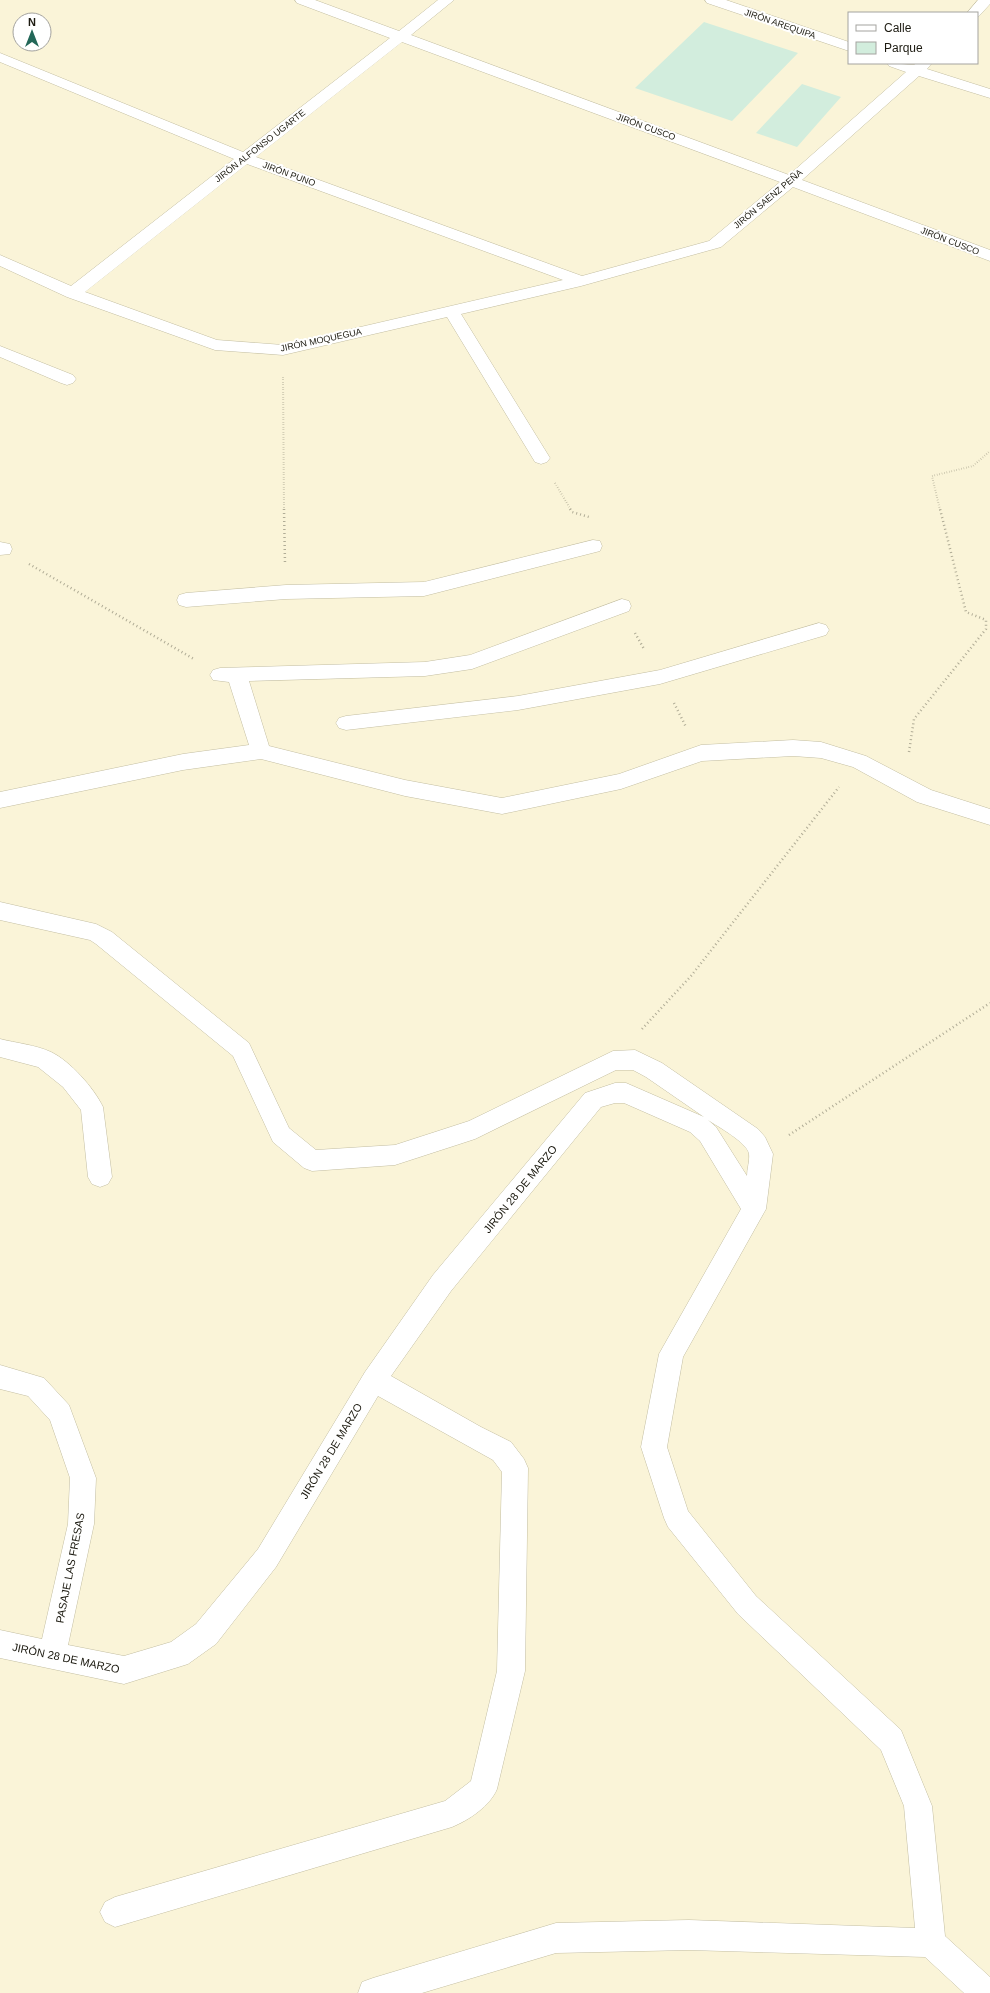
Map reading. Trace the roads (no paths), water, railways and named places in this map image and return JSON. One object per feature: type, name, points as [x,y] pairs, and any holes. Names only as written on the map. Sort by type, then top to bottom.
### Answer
[{"type":"street","name":"JIRÓN CUSCO","points":[[302,0],[990,256]]},
{"type":"street","name":"JIRÓN ALFONSO UGARTE","points":[[73,293],[447,0]]},
{"type":"street","name":"JIRÓN AREQUIPA","points":[[712,0],[848,47]]},
{"type":"street","points":[[975,12],[986,0]]},
{"type":"street","name":"JIRÓN PUNO","points":[[0,57],[245,158],[581,281]]},
{"type":"street","points":[[901,64],[921,67],[990,94]]},
{"type":"street","name":"JIRÓN SAENZ PEÑA","points":[[581,281],[715,244],[791,181],[921,67]]},
{"type":"street","name":"JIRÓN MOQUEGUA","points":[[0,260],[73,293],[214,345],[283,350],[581,281]]},
{"type":"street","points":[[451,311],[541,458]]},
{"type":"street","points":[[0,351],[67,379]]},
{"type":"street","points":[[186,600],[286,592],[424,589],[593,546]]},
{"type":"street","points":[[261,751],[229,675],[425,669],[472,662],[622,606]]},
{"type":"street","points":[[346,723],[518,703],[660,677],[818,630]]},
{"type":"street","points":[[0,800],[183,762],[261,751],[405,788],[502,806],[621,781],[701,753],[793,748],[821,750],[859,762],[924,796],[990,817]]},
{"type":"street","points":[[0,911],[96,934],[104,938],[241,1050],[280,1135],[312,1161],[395,1155],[475,1129],[613,1061],[634,1060],[654,1070],[750,1136],[757,1144],[760,1154],[754,1209],[671,1354],[654,1447],[677,1518],[747,1605],[891,1740],[918,1806],[931,1943]]},
{"type":"street","points":[[0,1048],[44,1059],[71,1080],[92,1107],[100,1177]]},
{"type":"street","name":"JIRÓN 28 DE MARZO","points":[[0,1644],[124,1670],[178,1654],[206,1634],[267,1558],[374,1380],[442,1283],[593,1100],[615,1093],[626,1093],[698,1125],[708,1134],[754,1209]]},
{"type":"street","name":"PASAJE LAS FRESAS","points":[[0,1378],[35,1386],[60,1413],[83,1478],[81,1524],[69,1584],[52,1655]]},
{"type":"street","points":[[115,1912],[452,1813],[483,1789],[511,1671],[515,1468],[502,1451],[472,1436],[374,1380]]},
{"type":"street","points":[[373,1993],[556,1938],[689,1935],[931,1943],[986,1993]]}]
